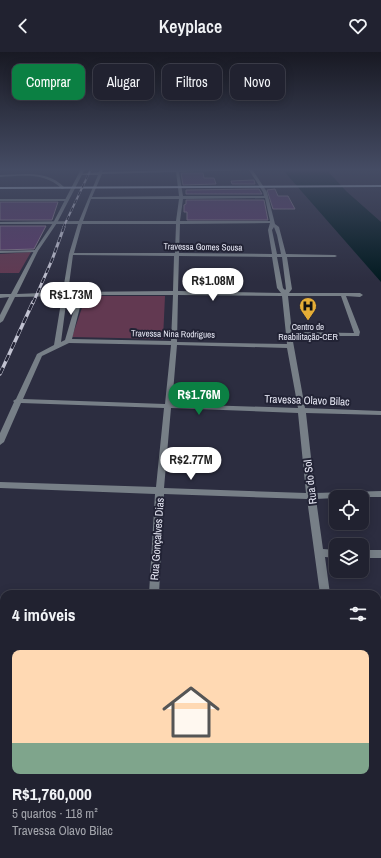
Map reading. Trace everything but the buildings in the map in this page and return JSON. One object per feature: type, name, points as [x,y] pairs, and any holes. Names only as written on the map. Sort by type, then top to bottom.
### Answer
[{"type":"street","points":[[0,321],[36,251],[55,223],[64,207]]},
{"type":"street","points":[[57,346],[72,254],[80,222],[86,207]]},
{"type":"street","name":"Rua Gonçalves Dias","points":[[154,590],[160,490],[174,343],[180,207]]},
{"type":"street","points":[[268,207],[273,224],[277,227],[284,256],[289,289],[285,294]]},
{"type":"street","points":[[0,223],[178,222],[273,224]]},
{"type":"street","points":[[273,224],[270,230],[280,288],[285,294]]},
{"type":"street","points":[[0,252],[36,251]]},
{"type":"street","name":"Travessa Gomes Sousa","points":[[72,254],[335,256]]},
{"type":"street","points":[[0,292],[14,294],[176,293],[360,295]]},
{"type":"street","points":[[68,341],[81,293]]},
{"type":"street","points":[[0,296],[14,294]]},
{"type":"street","name":"Rua do Sol","points":[[285,294],[290,346],[302,411],[311,496],[325,590]]},
{"type":"street","points":[[289,334],[357,336],[357,332],[343,295]]},
{"type":"street","name":"Travessa Nina Rodrigues","points":[[0,442],[39,354],[68,341],[290,346]]},
{"type":"street","name":"Travessa Olavo Bilac","points":[[17,401],[381,413]]},
{"type":"street","points":[[0,485],[311,496],[381,494]]},
{"type":"street","points":[[320,553],[329,554]]},
{"type":"street","points":[[369,554],[381,554]]},
{"type":"shaded area","points":[[31,252],[19,273],[0,273],[0,254]]},
{"type":"shaded area","points":[[86,296],[165,296],[163,339],[72,337]]},
{"type":"water","points":[[315,207],[364,207],[381,222],[381,282]]},
{"type":"railway","points":[[63,228],[73,207]]},
{"type":"railway","points":[[33,303],[52,260],[64,227]]},
{"type":"railway","points":[[0,374],[33,302]]},
{"type":"place","name":"Centro de Reabilitação-CER","points":[[308,321]]}]
